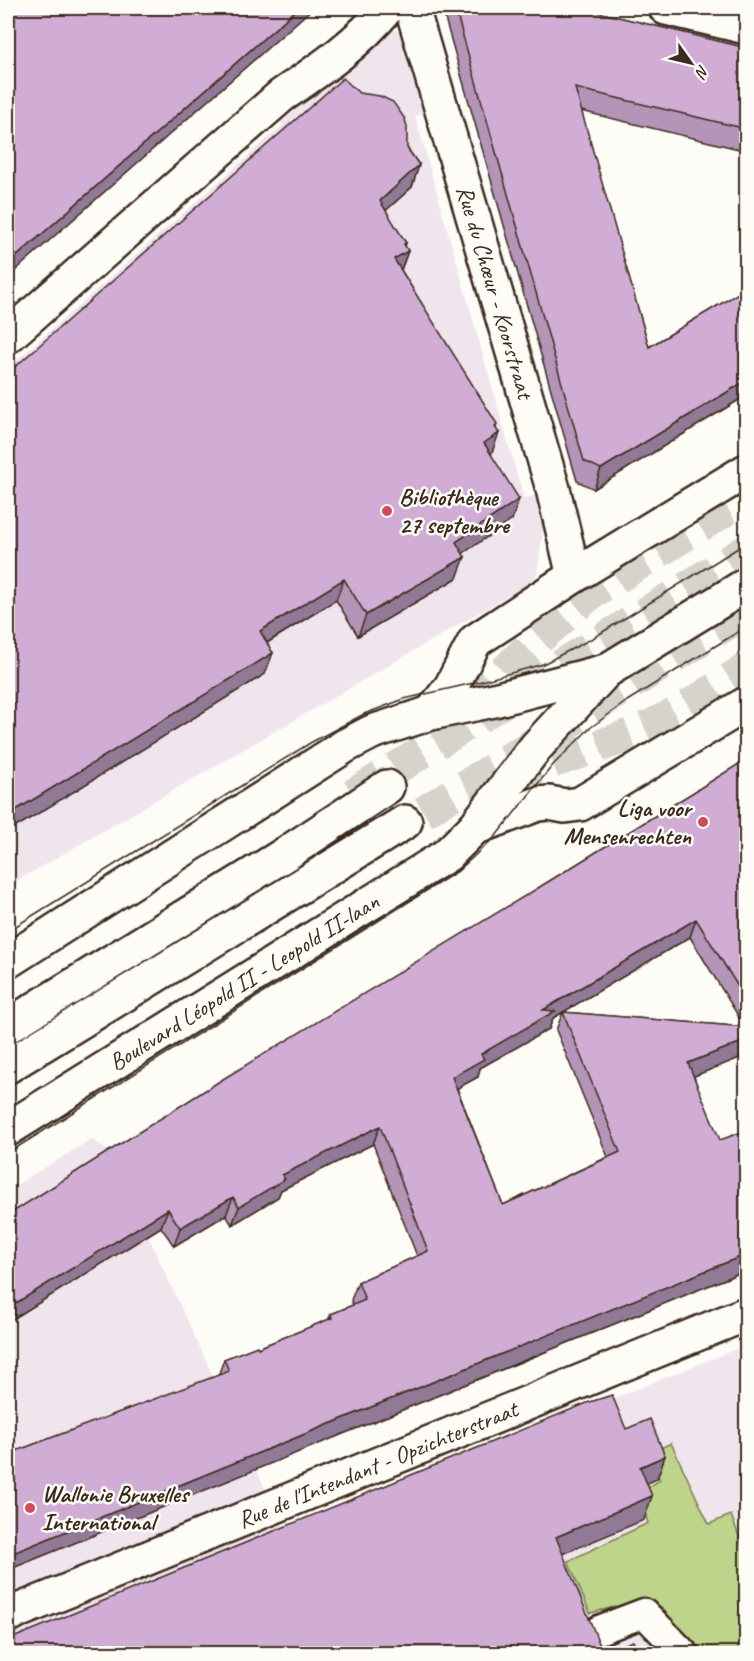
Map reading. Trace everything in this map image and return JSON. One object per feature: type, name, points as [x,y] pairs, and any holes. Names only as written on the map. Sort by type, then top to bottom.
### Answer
[{"type":"main road","points":[[8,336],[281,96],[328,65],[376,22],[387,8]]},
{"type":"main road","name":"Rue du Chœur - Koorstraat","points":[[412,8],[553,489],[574,576]]},
{"type":"main road","points":[[666,8],[747,27]]},
{"type":"main road","points":[[431,713],[451,687],[475,641],[574,576],[747,471]]},
{"type":"main road","name":"Boulevard Léopold II - Leopold II-laan","points":[[8,1129],[447,855],[474,828],[536,747],[606,671],[747,585]]},
{"type":"main road","name":"Boulevard Léopold II - Leopold II-laan","points":[[8,961],[345,746],[372,732],[431,713],[494,700],[606,671]]},
{"type":"main road","name":"Boulevard Léopold II - Leopold II-laan","points":[[474,828],[538,804],[566,806],[580,804],[747,704]]},
{"type":"main road","points":[[8,1026],[287,853],[387,787]]},
{"type":"main road","points":[[8,1066],[405,822]]},
{"type":"main road","name":"Rue de l'Intendant - Opzichterstraat","points":[[8,1615],[747,1314]]},
{"type":"lane","points":[[598,1630],[644,1613],[684,1653]]},
{"type":"shaded area","points":[[389,30],[397,30],[404,34],[429,112],[415,116],[524,499],[537,495],[543,508],[544,522],[537,574],[527,585],[8,886],[8,368],[283,125],[275,117]]},
{"type":"shaded area","points":[[92,1139],[109,1152],[285,1531],[746,1345],[746,1653],[8,1654],[8,1190]]},
{"type":"green space","points":[[671,1443],[709,1524],[731,1515],[746,1555],[746,1653],[701,1653],[646,1599],[590,1613],[568,1561],[648,1523],[638,1494],[660,1480],[648,1454]]},
{"type":"building","points":[[8,8],[298,8],[8,264]]},
{"type":"building","points":[[455,8],[581,8],[747,48],[747,129],[575,88],[649,347],[747,288],[747,380],[601,469],[584,461]]},
{"type":"building","points":[[343,78],[359,93],[380,96],[393,102],[405,119],[407,148],[419,165],[380,201],[406,243],[404,244],[408,251],[394,259],[497,424],[495,427],[499,433],[484,443],[519,499],[456,542],[465,557],[366,615],[344,579],[260,631],[273,653],[8,815],[8,373]]},
{"type":"building","points":[[747,759],[747,1001],[696,919],[543,1010],[555,1011],[481,1054],[484,1059],[452,1077],[503,1205],[620,1152],[563,1012],[747,1027],[747,1040],[688,1063],[720,1140],[747,1130],[747,1254],[8,1555],[8,1454],[229,1371],[224,1359],[332,1318],[331,1314],[365,1300],[358,1282],[428,1251],[380,1126],[282,1175],[285,1179],[239,1207],[233,1197],[180,1228],[168,1209],[8,1308],[8,1215],[223,1079]]},
{"type":"building","points":[[612,1395],[626,1429],[650,1419],[665,1456],[640,1467],[652,1496],[556,1537],[603,1653],[8,1653],[8,1640],[587,1403]]},
{"type":"building","points":[[633,1641],[638,1653],[603,1653]]},
{"type":"tunnel","points":[[470,707],[531,645],[590,594],[746,497]]},
{"type":"tunnel","points":[[353,795],[746,551]]},
{"type":"tunnel","points":[[382,838],[746,612]]},
{"type":"tunnel","points":[[507,779],[648,727],[688,707],[746,669]]},
{"type":"tram line","points":[[8,931],[310,743],[364,714],[404,699],[543,664],[593,638],[746,543]]},
{"type":"tram line","points":[[8,1153],[458,871],[495,837],[553,765],[590,728],[627,701],[746,627]]},
{"type":"place","name":"Bibliothèque 27 septembre","points":[[387,511]]},
{"type":"place","name":"Liga voor Mensenrechten","points":[[703,822]]},
{"type":"place","name":"Wallonie Bruxelles International","points":[[30,1508]]}]
